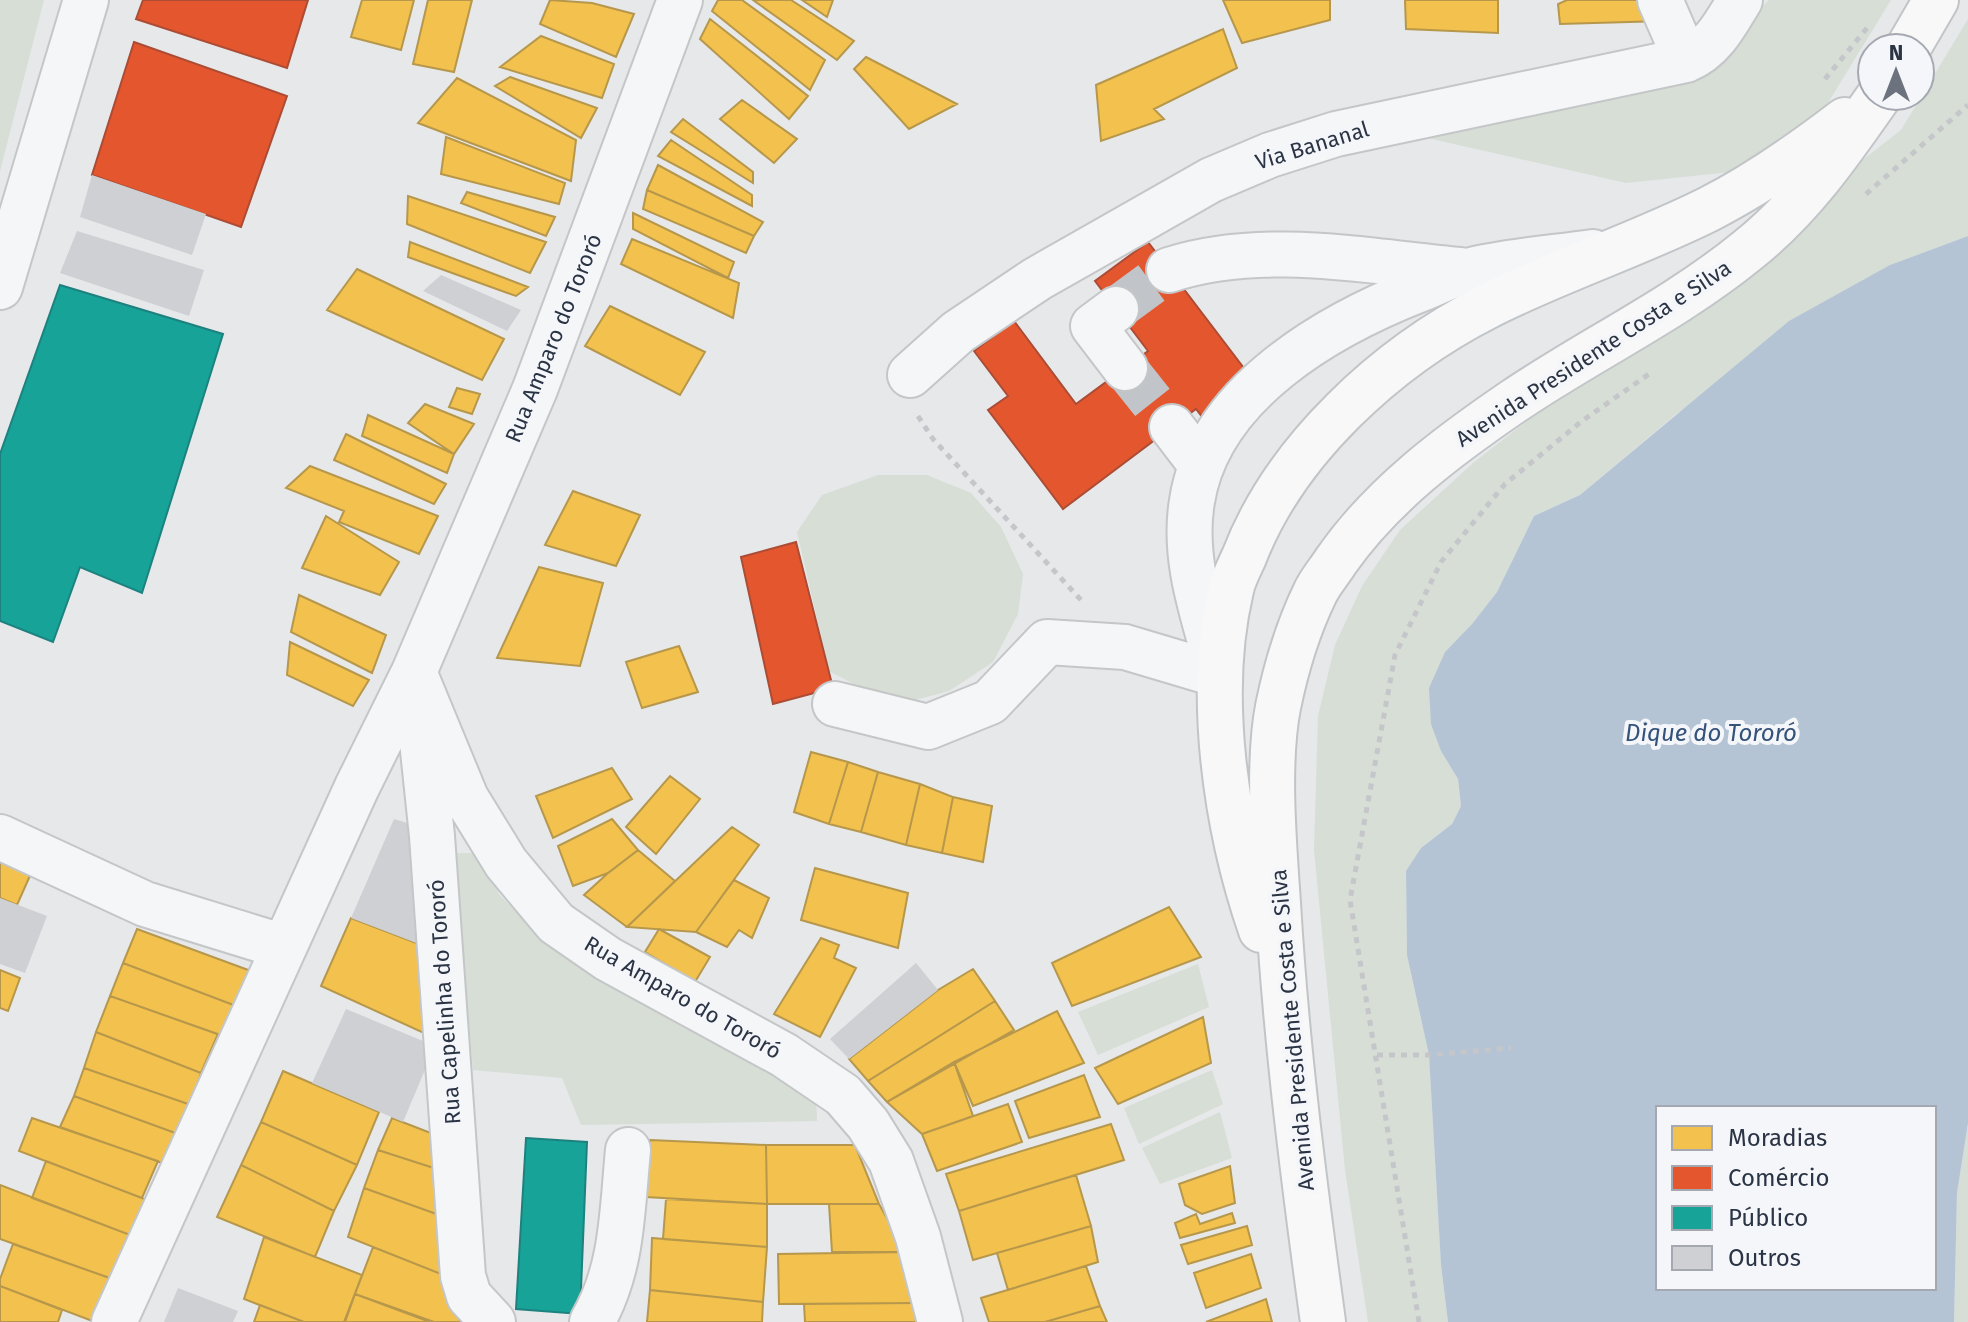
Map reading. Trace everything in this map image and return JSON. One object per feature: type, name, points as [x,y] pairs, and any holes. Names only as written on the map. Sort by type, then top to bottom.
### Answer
[{"type":"main road","points":[[1917,32],[1936,0]]},
{"type":"main road","points":[[1283,993],[1250,898],[1232,811],[1220,725],[1219,675],[1231,589],[1256,524],[1295,465],[1348,406],[1412,351],[1487,306],[1707,210],[1802,153],[1856,112]]},
{"type":"main road","name":"Avenida Presidente Costa e Silva","points":[[1323,1322],[1283,993],[1274,796],[1278,710],[1292,651],[1316,590],[1355,534],[1404,486],[1456,442],[1518,398],[1690,293],[1748,250],[1788,214],[1827,170],[1866,112]]},
{"type":"street","points":[[0,287],[86,0]]},
{"type":"street","name":"Rua Amparo do Tororó","points":[[114,1322],[357,787],[414,672],[535,389],[680,0]]},
{"type":"street","points":[[1660,0],[1686,60]]},
{"type":"street","name":"Via Bananal","points":[[910,375],[958,332],[1037,279],[1211,180],[1270,155],[1336,134],[1686,60],[1701,52],[1717,37],[1740,0]]},
{"type":"street","points":[[1219,675],[1189,560],[1191,502],[1201,465],[1218,432],[1240,405],[1296,352],[1376,306],[1466,271],[1623,247]]},
{"type":"street","points":[[1169,270],[1201,260],[1282,255],[1466,271]]},
{"type":"street","points":[[1116,309],[1093,326],[1125,368]]},
{"type":"street","points":[[1172,427],[1201,465]]},
{"type":"street","points":[[835,704],[928,727],[990,702],[1047,642],[1125,647],[1219,675]]},
{"type":"street","name":"Rua Amparo do Tororó","points":[[414,672],[466,798],[506,863],[556,923],[608,959],[784,1055],[843,1095],[868,1124],[891,1161],[918,1237],[940,1322]]},
{"type":"street","name":"Rua Capelinha do Tororó","points":[[414,672],[432,836],[463,1276],[469,1296],[493,1322]]},
{"type":"street","points":[[0,837],[145,904],[284,947]]},
{"type":"street","points":[[592,1322],[616,1268],[628,1150]]},
{"type":"path","points":[[1821,84],[1870,25]]},
{"type":"path","points":[[910,375],[913,406],[933,439],[1125,647]]},
{"type":"path","points":[[1419,1322],[1350,900],[1395,655],[1441,562],[1505,484],[1582,421]]},
{"type":"path","points":[[1377,1055],[1429,1055],[1511,1048]]},
{"type":"shaded area","points":[[0,0],[44,0],[0,171]]},
{"type":"shaded area","points":[[1769,0],[1891,0],[1871,32],[1856,32],[1856,57],[1823,111],[1749,170],[1626,183],[1410,134],[1706,61]]},
{"type":"shaded area","points":[[1968,19],[1968,236],[1890,265],[1675,415],[1580,495],[1534,516],[1497,592],[1445,652],[1441,751],[1458,779],[1461,806],[1452,824],[1421,848],[1406,871],[1407,955],[1429,1055],[1441,1265],[1448,1322],[1368,1322],[1345,1170],[1314,850],[1318,716],[1335,645],[1362,586],[1400,530],[1473,463],[1901,130],[1912,112],[1936,112],[1936,72]]},
{"type":"shaded area","points":[[878,475],[927,475],[971,493],[1001,527],[1023,574],[1018,614],[993,662],[949,691],[900,704],[829,671],[797,532],[822,495]]},
{"type":"shaded area","points":[[454,853],[478,853],[499,894],[546,945],[664,1015],[816,1096],[817,1121],[581,1125],[562,1078],[473,1070]]},
{"type":"shaded area","points":[[1198,964],[1209,1007],[1098,1055],[1078,1012]]},
{"type":"shaded area","points":[[1212,1070],[1223,1104],[1139,1144],[1124,1108]]},
{"type":"shaded area","points":[[1220,1112],[1232,1158],[1160,1184],[1142,1148]]},
{"type":"shaded area","points":[[1968,1123],[1968,1322],[1954,1322],[1957,1193]]},
{"type":"water","name":"Dique do Tororó","points":[[1968,236],[1968,1123],[1957,1193],[1954,1322],[1448,1322],[1441,1265],[1429,1055],[1407,955],[1406,871],[1421,848],[1452,824],[1461,806],[1458,779],[1441,751],[1431,724],[1429,688],[1445,652],[1497,592],[1534,516],[1580,495],[1789,321],[1890,265]]},
{"type":"building: Moradias","points":[[362,0],[414,0],[401,50],[351,37]]},
{"type":"building: Moradias","points":[[428,0],[472,0],[454,72],[413,64]]},
{"type":"building: Moradias","points":[[550,0],[592,3],[634,14],[616,57],[540,24]]},
{"type":"building: Moradias","points":[[718,0],[742,0],[825,60],[810,90],[712,11]]},
{"type":"building: Moradias","points":[[753,0],[791,0],[854,41],[837,60]]},
{"type":"building: Moradias","points":[[802,0],[833,0],[827,17]]},
{"type":"building: Moradias","points":[[1223,0],[1330,0],[1330,20],[1242,43]]},
{"type":"building: Moradias","points":[[1405,0],[1498,0],[1498,33],[1406,29]]},
{"type":"building: Moradias","points":[[1567,0],[1648,0],[1663,21],[1560,24],[1558,4]]},
{"type":"building: Moradias","points":[[710,19],[808,96],[789,119],[700,39]]},
{"type":"building: Moradias","points":[[1223,29],[1237,68],[1154,109],[1164,119],[1101,141],[1096,85]]},
{"type":"building: Moradias","points":[[541,36],[614,64],[602,98],[500,67]]},
{"type":"building: Moradias","points":[[866,57],[957,104],[909,129],[854,69]]},
{"type":"building: Moradias","points":[[510,77],[597,108],[581,138],[495,86]]},
{"type":"building: Moradias","points":[[457,78],[576,140],[571,181],[418,123]]},
{"type":"building: Moradias","points":[[742,100],[797,139],[774,163],[720,119]]},
{"type":"building: Moradias","points":[[683,119],[753,172],[753,183],[671,132]]},
{"type":"building: Moradias","points":[[446,137],[565,183],[559,204],[441,174]]},
{"type":"building: Moradias","points":[[671,140],[752,195],[752,206],[658,156]]},
{"type":"building: Moradias","points":[[658,165],[763,222],[754,236],[647,190]]},
{"type":"building: Moradias","points":[[647,190],[754,236],[746,253],[643,209]]},
{"type":"building: Moradias","points":[[467,192],[555,217],[546,236],[461,203]]},
{"type":"building: Moradias","points":[[408,196],[546,242],[530,273],[407,224]]},
{"type":"building: Moradias","points":[[633,213],[734,262],[728,278],[633,229]]},
{"type":"building: Moradias","points":[[632,239],[739,283],[733,318],[621,264]]},
{"type":"building: Moradias","points":[[410,242],[528,287],[516,296],[408,257]]},
{"type":"building: Moradias","points":[[357,269],[504,339],[482,380],[327,310]]},
{"type":"building: Moradias","points":[[610,306],[705,352],[680,395],[585,346]]},
{"type":"building: Moradias","points":[[457,388],[480,394],[472,414],[449,407]]},
{"type":"building: Moradias","points":[[425,404],[474,424],[454,454],[408,423]]},
{"type":"building: Moradias","points":[[368,415],[454,454],[447,473],[362,436]]},
{"type":"building: Moradias","points":[[346,434],[446,484],[434,504],[334,460]]},
{"type":"building: Moradias","points":[[310,466],[438,516],[419,554],[339,522],[344,511],[286,488]]},
{"type":"building: Moradias","points":[[573,491],[640,515],[616,566],[545,545]]},
{"type":"building: Moradias","points":[[326,516],[399,562],[380,595],[302,568]]},
{"type":"building: Moradias","points":[[539,567],[603,583],[580,666],[497,658]]},
{"type":"building: Moradias","points":[[299,595],[386,635],[372,673],[291,632]]},
{"type":"building: Moradias","points":[[290,642],[369,680],[353,706],[287,675]]},
{"type":"building: Moradias","points":[[679,646],[698,692],[642,708],[626,662]]},
{"type":"building: Moradias","points":[[811,752],[848,762],[829,824],[794,812]]},
{"type":"building: Moradias","points":[[848,762],[878,772],[861,832],[829,824]]},
{"type":"building: Moradias","points":[[612,768],[632,799],[553,838],[536,796]]},
{"type":"building: Moradias","points":[[878,772],[920,784],[906,845],[861,832]]},
{"type":"building: Moradias","points":[[670,776],[700,799],[656,854],[626,827]]},
{"type":"building: Moradias","points":[[920,784],[953,797],[942,853],[906,845]]},
{"type":"building: Moradias","points":[[953,797],[992,806],[983,862],[942,853]]},
{"type":"building: Moradias","points":[[612,819],[638,850],[608,873],[573,886],[558,846]]},
{"type":"building: Moradias","points":[[732,827],[759,845],[696,932],[627,927]]},
{"type":"building: Moradias","points":[[638,850],[675,881],[627,927],[584,895]]},
{"type":"building: Moradias","points":[[0,855],[33,869],[17,905],[0,898]]},
{"type":"building: Moradias","points":[[815,868],[908,893],[898,948],[801,920]]},
{"type":"building: Moradias","points":[[734,880],[769,898],[752,938],[739,930],[727,947],[696,932]]},
{"type":"building: Moradias","points":[[1169,907],[1201,957],[1072,1006],[1052,963]]},
{"type":"building: Moradias","points":[[351,918],[419,944],[435,1038],[321,986]]},
{"type":"building: Moradias","points":[[137,929],[259,974],[244,1009],[123,963]]},
{"type":"building: Moradias","points":[[659,929],[710,957],[695,982],[645,952]]},
{"type":"building: Moradias","points":[[821,938],[839,945],[834,958],[856,968],[820,1037],[774,1014]]},
{"type":"building: Moradias","points":[[123,963],[244,1009],[234,1040],[110,996]]},
{"type":"building: Moradias","points":[[973,969],[995,1001],[868,1081],[849,1059],[938,990]]},
{"type":"building: Moradias","points":[[0,970],[20,978],[8,1011],[0,1008]]},
{"type":"building: Moradias","points":[[110,996],[218,1034],[201,1073],[96,1032]]},
{"type":"building: Moradias","points":[[995,1001],[1014,1030],[887,1102],[868,1081]]},
{"type":"building: Moradias","points":[[1057,1011],[1084,1063],[973,1106],[954,1062]]},
{"type":"building: Moradias","points":[[1203,1017],[1211,1063],[1118,1104],[1095,1068]]},
{"type":"building: Moradias","points":[[96,1032],[201,1073],[191,1105],[84,1068]]},
{"type":"building: Moradias","points":[[954,1062],[973,1116],[922,1134],[887,1102]]},
{"type":"building: Moradias","points":[[84,1068],[191,1105],[178,1134],[74,1096]]},
{"type":"building: Moradias","points":[[283,1071],[379,1112],[357,1165],[261,1122]]},
{"type":"building: Moradias","points":[[1084,1075],[1100,1117],[1029,1138],[1015,1101]]},
{"type":"building: Moradias","points":[[74,1096],[178,1134],[168,1165],[60,1127]]},
{"type":"building: Moradias","points":[[1008,1104],[1022,1142],[937,1171],[922,1134]]},
{"type":"building: Moradias","points":[[32,1118],[158,1161],[142,1198],[19,1151]]},
{"type":"building: Moradias","points":[[392,1118],[441,1137],[443,1171],[378,1150]]},
{"type":"building: Moradias","points":[[261,1122],[357,1165],[334,1211],[241,1165]]},
{"type":"building: Moradias","points":[[1111,1124],[1124,1160],[959,1211],[946,1174]]},
{"type":"building: Moradias","points":[[650,1140],[766,1145],[767,1204],[646,1197]]},
{"type":"building: Moradias","points":[[766,1145],[855,1145],[879,1204],[767,1204]]},
{"type":"building: Moradias","points":[[378,1150],[443,1171],[442,1216],[364,1188]]},
{"type":"building: Moradias","points":[[46,1161],[152,1202],[138,1238],[32,1198]]},
{"type":"building: Moradias","points":[[241,1165],[334,1211],[315,1257],[217,1217]]},
{"type":"building: Moradias","points":[[1230,1166],[1235,1203],[1202,1214],[1185,1205],[1179,1184]]},
{"type":"building: Moradias","points":[[1076,1175],[1091,1226],[973,1260],[959,1211]]},
{"type":"building: Moradias","points":[[0,1185],[138,1238],[121,1282],[0,1239]]},
{"type":"building: Moradias","points":[[364,1188],[442,1216],[451,1278],[348,1237]]},
{"type":"building: Moradias","points":[[666,1199],[767,1204],[767,1247],[663,1239]]},
{"type":"building: Moradias","points":[[829,1204],[879,1204],[906,1252],[832,1252]]},
{"type":"building: Moradias","points":[[1232,1213],[1235,1223],[1180,1238],[1175,1223],[1196,1214],[1200,1224]]},
{"type":"building: Moradias","points":[[1091,1226],[1098,1262],[1008,1290],[997,1253]]},
{"type":"building: Moradias","points":[[1247,1226],[1252,1245],[1188,1264],[1181,1245]]},
{"type":"building: Moradias","points":[[264,1237],[362,1275],[344,1322],[304,1322],[244,1299]]},
{"type":"building: Moradias","points":[[652,1238],[767,1247],[763,1302],[650,1290]]},
{"type":"building: Moradias","points":[[13,1244],[121,1282],[95,1322],[0,1286]]},
{"type":"building: Moradias","points":[[373,1247],[451,1278],[460,1322],[434,1322],[355,1294]]},
{"type":"building: Moradias","points":[[906,1252],[914,1303],[779,1304],[778,1254]]},
{"type":"building: Moradias","points":[[1251,1254],[1261,1288],[1206,1308],[1194,1273]]},
{"type":"building: Moradias","points":[[1086,1266],[1100,1306],[1045,1322],[989,1322],[981,1298]]},
{"type":"building: Moradias","points":[[0,1286],[62,1310],[58,1322],[0,1322]]},
{"type":"building: Moradias","points":[[650,1290],[763,1302],[762,1322],[647,1322]]},
{"type":"building: Moradias","points":[[355,1294],[430,1322],[345,1322]]},
{"type":"building: Moradias","points":[[1266,1299],[1272,1322],[1206,1322]]},
{"type":"building: Moradias","points":[[914,1303],[916,1322],[805,1322],[804,1304]]},
{"type":"building: Moradias","points":[[260,1305],[304,1322],[254,1322]]},
{"type":"building: Moradias","points":[[1100,1306],[1107,1322],[1045,1322]]},
{"type":"building: Comércio","points":[[143,0],[308,0],[287,68],[136,19]]},
{"type":"building: Comércio","points":[[134,42],[287,96],[241,227],[92,175]]},
{"type":"building: Comércio","points":[[1148,242],[1253,380],[1203,418],[1196,409],[1063,509],[988,410],[1008,396],[974,351],[1014,321],[1076,404],[1148,351],[1095,281]]},
{"type":"building: Comércio","points":[[796,542],[833,688],[773,704],[741,557]]},
{"type":"building: Público","points":[[60,285],[223,334],[142,593],[80,567],[53,642],[0,621],[0,454]]},
{"type":"building: Público","points":[[526,1138],[587,1142],[580,1314],[516,1309]]},
{"type":"building: Outros","points":[[92,175],[206,214],[192,255],[80,217]]},
{"type":"building: Outros","points":[[77,231],[204,270],[189,316],[60,273]]},
{"type":"building: Outros","points":[[441,275],[521,310],[507,331],[423,291]]},
{"type":"building: Outros","points":[[394,819],[414,825],[419,944],[351,918]]},
{"type":"building: Outros","points":[[0,898],[47,916],[25,973],[0,964]]},
{"type":"building: Outros","points":[[916,963],[938,990],[849,1059],[830,1039]]},
{"type":"building: Outros","points":[[346,1009],[435,1046],[403,1122],[312,1083]]},
{"type":"building: Outros","points":[[178,1288],[238,1311],[233,1322],[164,1322]]},
{"type":"tunnel","points":[[1116,309],[1169,270]]},
{"type":"tunnel","points":[[1125,368],[1172,427]]}]
